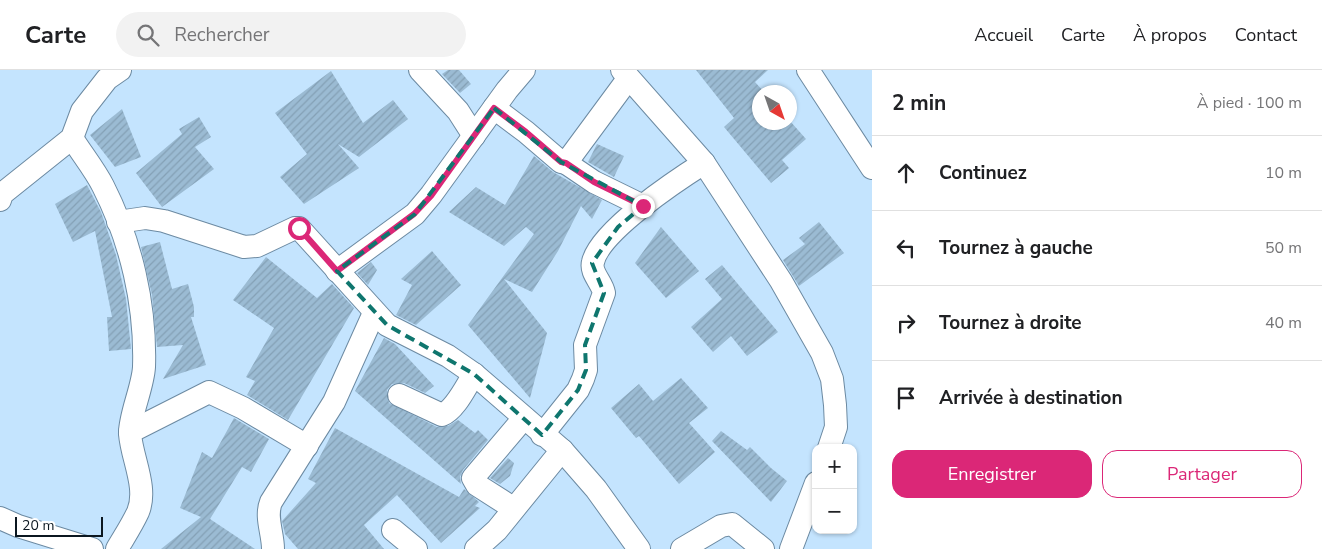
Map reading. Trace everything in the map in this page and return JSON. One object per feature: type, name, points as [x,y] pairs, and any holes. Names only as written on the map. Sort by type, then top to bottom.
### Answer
[{"type":"street","points":[[0,200],[2,194],[72,138],[82,111],[107,80],[120,70]]},
{"type":"street","points":[[420,70],[458,111],[474,136]]},
{"type":"street","points":[[337,271],[414,214],[524,70]]},
{"type":"street","points":[[808,70],[872,168]]},
{"type":"street","points":[[566,163],[625,75],[704,163],[781,281],[822,353],[832,379],[835,405],[836,427],[830,444]]},
{"type":"street","points":[[494,108],[561,162],[566,163],[594,182],[643,206]]},
{"type":"street","points":[[72,138],[103,186],[118,222],[136,277],[144,330],[144,369],[130,432],[140,501],[138,512],[117,549]]},
{"type":"street","points":[[542,435],[578,390],[586,370],[585,345],[604,293],[603,287],[593,271],[592,263],[594,257],[618,227],[643,206],[704,163]]},
{"type":"street","points":[[118,222],[145,218],[164,221],[244,247],[257,246],[295,228],[299,228],[374,313],[397,331],[448,356],[474,374],[542,435],[562,450],[596,489],[639,549]]},
{"type":"street","points":[[273,549],[273,537],[267,511],[334,402],[374,313]]},
{"type":"street","points":[[398,395],[442,415],[446,413],[458,398],[474,374]]},
{"type":"street","points":[[130,432],[209,392],[243,408],[307,446]]},
{"type":"street","points":[[513,508],[477,485],[473,478],[524,418]]},
{"type":"street","points":[[476,549],[497,530],[562,450]]},
{"type":"street","points":[[790,549],[814,489]]},
{"type":"street","points":[[0,518],[18,526],[92,549]]},
{"type":"street","points":[[682,549],[721,526],[732,524],[763,549]]},
{"type":"street","points":[[393,530],[416,549]]},
{"type":"highlighted area","points":[[494,108],[561,162],[643,206],[618,227],[592,263],[604,293],[585,345],[586,370],[578,390],[542,435],[474,374],[387,325],[337,271],[415,214]]},
{"type":"building","points":[[448,70],[459,70],[471,84],[460,93],[442,74]]},
{"type":"building","points":[[696,70],[768,70],[755,82],[758,85],[752,85],[752,130],[797,129],[806,139],[782,160],[789,168],[771,183],[724,127],[734,118]]},
{"type":"building","points":[[331,71],[363,123],[393,100],[408,119],[359,157],[338,144],[359,168],[304,204],[280,177],[307,154],[275,113]]},
{"type":"building","points":[[122,109],[141,157],[115,167],[90,135]]},
{"type":"building","points":[[199,117],[211,137],[195,147],[214,169],[162,207],[136,173],[182,134],[179,129]]},
{"type":"building","points":[[597,144],[624,156],[614,177],[588,162]]},
{"type":"building","points":[[534,156],[553,172],[602,200],[592,219],[581,206],[558,251],[532,292],[504,279],[547,333],[530,398],[468,325],[534,234],[526,227],[504,246],[449,212],[476,187],[505,205]]},
{"type":"building","points":[[87,185],[101,212],[116,255],[126,299],[131,349],[109,351],[107,317],[112,317],[95,231],[73,242],[55,204]]},
{"type":"building","points":[[819,222],[844,253],[799,286],[783,260],[805,244],[799,238]]},
{"type":"building","points":[[661,227],[699,271],[666,298],[635,263]]},
{"type":"building","points":[[160,242],[172,289],[188,284],[194,307],[194,317],[191,317],[206,365],[163,379],[183,345],[157,347],[152,295],[141,247]]},
{"type":"building","points":[[432,251],[461,285],[416,325],[396,315],[412,285],[401,279]]},
{"type":"building","points":[[266,257],[317,298],[332,284],[354,308],[288,420],[247,395],[255,381],[246,377],[274,328],[233,300]]},
{"type":"building","points":[[371,262],[377,270],[368,285],[357,273]]},
{"type":"building","points":[[722,265],[778,332],[747,356],[731,336],[713,352],[691,327],[722,299],[705,279]]},
{"type":"building","points":[[384,338],[395,344],[434,386],[425,393],[404,383],[392,384],[387,390],[389,403],[437,427],[448,426],[458,420],[475,433],[478,430],[488,440],[463,470],[460,477],[461,484],[355,391]]},
{"type":"building","points":[[681,378],[708,408],[689,423],[715,452],[679,484],[639,436],[636,438],[611,408],[639,384],[653,401]]},
{"type":"building","points":[[234,418],[269,439],[251,472],[242,467],[210,519],[255,549],[161,549],[201,517],[180,508],[202,452],[212,458]]},
{"type":"building","points":[[335,428],[459,497],[464,489],[479,502],[475,506],[480,508],[441,543],[397,495],[364,525],[384,549],[298,549],[285,534],[282,521],[316,483],[308,479]]},
{"type":"building","points":[[721,431],[747,450],[750,447],[787,481],[771,502],[712,441]]},
{"type":"building","points":[[508,458],[514,463],[510,476],[500,484],[490,478]]},
{"type":"route","points":[[299,228],[337,271],[414,214],[431,196],[494,108],[561,162],[566,163],[594,182],[616,191],[643,206]]}]
